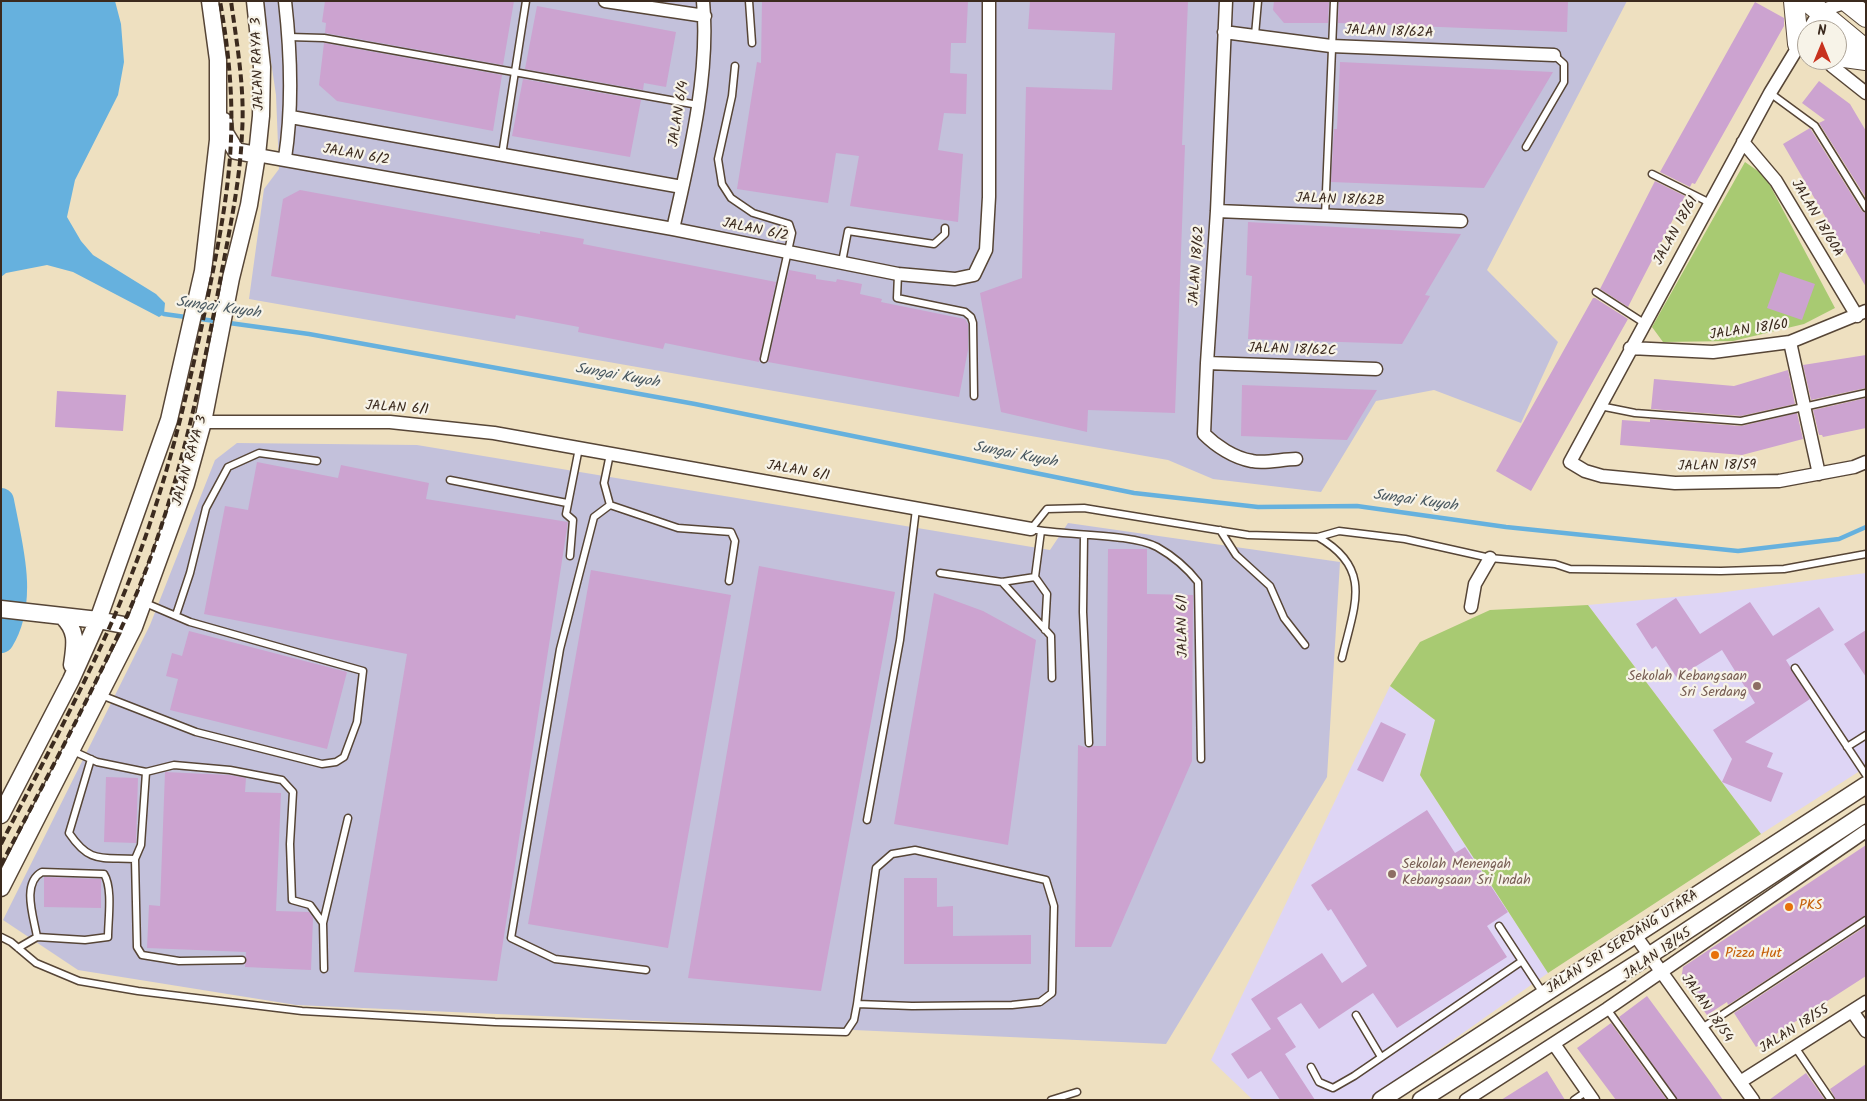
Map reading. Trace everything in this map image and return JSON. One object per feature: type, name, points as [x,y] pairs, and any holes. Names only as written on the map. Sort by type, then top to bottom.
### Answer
[{"type":"main road","points":[[1794,1],[1797,31]]},
{"type":"main road","points":[[1847,2],[1866,18]]},
{"type":"main road","points":[[1815,8],[1866,50]]},
{"type":"main road","points":[[1847,61],[1866,60]]},
{"type":"street","points":[[210,1],[225,133],[236,151],[258,155]]},
{"type":"street","name":"JALAN RAYA 3","points":[[1,888],[134,626],[186,484],[203,422],[230,278],[249,205],[258,155],[262,67],[255,1]]},
{"type":"street","points":[[285,1],[289,37],[291,117],[285,158]]},
{"type":"street","points":[[605,1],[636,4],[705,16]]},
{"type":"street","name":"JALAN 6/4","points":[[673,229],[698,105],[705,16],[703,1]]},
{"type":"street","name":"JALAN 6/2","points":[[258,155],[285,158],[673,229],[898,274],[955,279],[974,275],[986,250],[989,197],[990,1]]},
{"type":"street","name":"JALAN 18/62","points":[[1226,1],[1217,211],[1206,363],[1204,434],[1213,443],[1252,461],[1296,459]]},
{"type":"street","points":[[1815,8],[1847,2]]},
{"type":"street","name":"JALAN 18/61","points":[[1811,20],[1815,8]]},
{"type":"street","name":"JALAN 18/62A","points":[[1224,32],[1331,46],[1554,55]]},
{"type":"street","name":"JALAN 18/61","points":[[1570,462],[1630,348],[1770,93],[1797,54]]},
{"type":"street","points":[[1,815],[71,680],[98,620],[169,420],[203,271],[218,140],[218,60]]},
{"type":"street","points":[[1844,70],[1866,93]]},
{"type":"street","points":[[291,117],[682,187]]},
{"type":"street","name":"JALAN 18/60A","points":[[1743,142],[1776,181],[1861,313]]},
{"type":"street","name":"JALAN 18/62B","points":[[1217,211],[1461,221]]},
{"type":"street","name":"JALAN 18/60","points":[[1630,348],[1713,352],[1790,342],[1861,313]]},
{"type":"street","points":[[1790,342],[1819,474]]},
{"type":"street","name":"JALAN 18/62C","points":[[1206,363],[1376,369]]},
{"type":"street","name":"JALAN 6/1","points":[[203,422],[390,422],[494,433],[1036,530]]},
{"type":"street","name":"JALAN 18/59","points":[[1570,462],[1585,471],[1602,476],[1675,484],[1742,483],[1819,474],[1854,467],[1866,462]]},
{"type":"street","points":[[1471,607],[1475,584],[1490,558]]},
{"type":"street","points":[[1,609],[134,626]]},
{"type":"street","points":[[54,615],[72,625],[75,640],[71,680]]},
{"type":"street","name":"JALAN SRI SERDANG UTARA","points":[[1380,1100],[1866,785]]},
{"type":"street","name":"JALAN SRI SERDANG UTARA","points":[[1421,1100],[1650,955],[1866,813]]},
{"type":"street","name":"JALAN 18/45","points":[[1466,1100],[1606,1010],[1866,831]]},
{"type":"street","name":"JALAN 18/54","points":[[1635,935],[1753,1100]]},
{"type":"street","name":"JALAN 18/55","points":[[1740,1082],[1866,1002]]},
{"type":"street","points":[[1852,1011],[1866,1031]]},
{"type":"street","points":[[1554,1044],[1590,1096]]},
{"type":"lane","points":[[502,155],[526,1]]},
{"type":"lane","points":[[749,1],[752,43]]},
{"type":"lane","points":[[1255,35],[1258,1]]},
{"type":"lane","points":[[1325,216],[1334,1]]},
{"type":"lane","points":[[289,37],[324,38],[698,105]]},
{"type":"lane","points":[[1526,147],[1564,82],[1564,64],[1554,55]]},
{"type":"lane","points":[[735,66],[732,96],[718,159],[722,184],[731,198],[753,213],[789,224],[792,233],[786,253],[764,359]]},
{"type":"lane","points":[[1770,93],[1815,126],[1866,208]]},
{"type":"lane","points":[[1652,174],[1710,203]]},
{"type":"lane","points":[[842,262],[848,231],[934,244],[945,234],[945,228]]},
{"type":"lane","points":[[898,274],[897,298],[965,312],[971,317],[973,323],[974,396]]},
{"type":"lane","points":[[1596,292],[1644,323]]},
{"type":"lane","points":[[1599,406],[1635,413],[1741,421],[1866,392]]},
{"type":"lane","points":[[570,556],[573,520],[566,514],[579,448]]},
{"type":"lane","points":[[176,614],[190,573],[206,508],[228,467],[259,454],[317,461]]},
{"type":"lane","points":[[610,454],[604,484],[610,505]]},
{"type":"lane","points":[[450,480],[567,503]]},
{"type":"lane","points":[[610,505],[678,528],[730,532],[736,541],[728,581]]},
{"type":"lane","points":[[610,505],[594,517],[560,649],[511,938],[555,959],[646,970]]},
{"type":"lane","points":[[1045,630],[1047,594],[1035,577],[1036,530],[1047,509],[1084,508],[1248,535],[1318,537],[1339,531],[1405,539],[1490,558],[1556,564],[1570,569],[1721,571],[1784,569],[1866,554]]},
{"type":"lane","points":[[867,820],[900,640],[916,509]]},
{"type":"lane","name":"JALAN 6/1","points":[[1036,530],[1121,538],[1156,546],[1188,569],[1198,582],[1201,759]]},
{"type":"lane","points":[[1220,530],[1236,555],[1270,586],[1284,618],[1305,645]]},
{"type":"lane","points":[[1084,536],[1083,612],[1089,743]]},
{"type":"lane","points":[[1318,537],[1331,544],[1350,562],[1357,594],[1342,658]]},
{"type":"lane","points":[[940,572],[1002,582],[1035,577]]},
{"type":"lane","points":[[1002,582],[1051,636],[1052,678]]},
{"type":"lane","points":[[100,695],[196,732],[322,764],[336,762],[344,757],[357,722],[363,671],[190,622],[176,614],[143,602]]},
{"type":"lane","points":[[1795,668],[1866,775]]},
{"type":"lane","points":[[1847,747],[1866,734]]},
{"type":"lane","points":[[72,750],[96,762],[146,772],[174,764],[230,770],[282,780],[293,792],[290,844],[292,900],[310,905],[323,923]]},
{"type":"lane","points":[[91,759],[69,834],[77,845],[90,856],[134,859]]},
{"type":"lane","points":[[146,772],[141,845],[134,859],[136,947],[142,955],[179,961],[242,960]]},
{"type":"lane","points":[[324,969],[323,923],[348,818]]},
{"type":"lane","points":[[1,937],[36,963],[79,981],[138,991],[302,1011],[495,1022],[846,1032],[854,1020],[857,1004],[876,868],[892,854],[915,850],[1046,880],[1054,906],[1052,992],[1040,1002],[912,1006],[857,1004]]},
{"type":"lane","points":[[18,948],[37,937],[85,940],[108,937],[109,892],[107,879],[104,874],[42,872],[35,876],[30,887],[37,937]]},
{"type":"lane","points":[[1702,1028],[1866,920]]},
{"type":"lane","points":[[1500,926],[1543,994]]},
{"type":"lane","points":[[1311,1067],[1319,1082],[1333,1088],[1354,1076],[1522,961]]},
{"type":"lane","points":[[1606,1010],[1673,1100]]},
{"type":"lane","points":[[1356,1015],[1381,1057]]},
{"type":"lane","points":[[1795,1047],[1831,1100]]},
{"type":"lane","points":[[1051,1100],[1077,1092]]},
{"type":"lane","points":[[1574,1100],[1590,1096]]},
{"type":"shaded area","points":[[262,1],[1627,1],[1487,270],[1558,342],[1521,423],[1434,390],[1376,401],[1321,492],[1213,479],[1168,460],[249,299],[264,189],[279,169],[276,95]]},
{"type":"shaded area","points":[[237,443],[417,445],[1050,550],[1068,523],[1340,562],[1327,777],[1166,1044],[296,1005],[78,970],[3,920],[150,625],[215,460]]},
{"type":"shaded area","name":"Sekolah Kebangsaan Sri Serdang","points":[[1866,573],[1866,767],[1761,834],[1588,605],[1718,593]]},
{"type":"shaded area","name":"Sekolah Menengah Kebangsaan Sri Indah","points":[[1390,686],[1435,720],[1420,775],[1548,973],[1368,1100],[1253,1100],[1211,1060]]},
{"type":"green space","points":[[1745,162],[1765,176],[1835,308],[1804,324],[1733,341],[1663,342],[1652,327]]},
{"type":"green space","points":[[1588,605],[1761,834],[1548,973],[1420,775],[1435,720],[1390,686],[1420,642],[1490,610]]},
{"type":"water","points":[[1,1],[115,1],[121,24],[124,62],[118,95],[75,180],[67,217],[81,241],[93,255],[156,294],[165,303],[164,314],[159,317],[73,272],[47,265],[6,273],[1,277]]},
{"type":"building","points":[[325,1],[514,1],[503,65],[325,33],[326,23],[322,22]]},
{"type":"building","points":[[762,1],[968,1],[966,43],[951,43],[950,73],[967,74],[966,114],[944,113],[938,150],[963,154],[958,222],[850,206],[859,156],[836,153],[828,203],[737,189],[757,62],[761,63]]},
{"type":"building","points":[[1030,1],[1188,1],[1182,145],[1185,145],[1175,413],[1088,410],[1087,432],[1001,412],[980,293],[1022,278],[1026,87],[1112,90],[1115,33],[1028,29]]},
{"type":"building","points":[[1274,1],[1329,1],[1328,23],[1284,23],[1273,10]]},
{"type":"building","points":[[1339,1],[1568,1],[1567,32],[1338,23]]},
{"type":"building","points":[[1755,2],[1784,18],[1784,26],[1695,184],[1692,183],[1690,187],[1660,172]]},
{"type":"building","points":[[537,6],[676,32],[666,87],[644,83],[643,90],[525,69]]},
{"type":"building","points":[[324,43],[502,75],[493,131],[337,101],[319,85]]},
{"type":"building","points":[[1340,62],[1553,72],[1484,188],[1331,182],[1334,129],[1337,129]]},
{"type":"building","points":[[523,79],[641,100],[630,157],[512,136]]},
{"type":"building","points":[[1819,81],[1850,104],[1866,131],[1866,198],[1819,123],[1825,120],[1802,103]]},
{"type":"building","points":[[1810,128],[1862,211],[1866,213],[1866,287],[1783,144]]},
{"type":"building","points":[[1655,181],[1685,196],[1628,307],[1600,289]]},
{"type":"building","points":[[300,190],[540,234],[540,231],[584,239],[583,244],[776,282],[759,362],[665,343],[663,349],[578,332],[579,327],[516,315],[515,319],[271,276],[283,199]]},
{"type":"building","points":[[1248,222],[1461,234],[1425,295],[1430,296],[1402,344],[1248,339],[1252,276],[1246,275]]},
{"type":"building","points":[[789,270],[816,275],[816,279],[836,282],[837,279],[862,284],[860,294],[882,299],[881,302],[965,319],[968,324],[968,350],[959,397],[768,362]]},
{"type":"building","points":[[1780,272],[1815,284],[1802,320],[1767,308]]},
{"type":"building","points":[[1593,298],[1628,319],[1531,491],[1496,471]]},
{"type":"building","points":[[1866,355],[1866,388],[1811,400],[1803,365]]},
{"type":"building","points":[[1788,370],[1795,404],[1741,416],[1651,409],[1654,379],[1734,386]]},
{"type":"building","points":[[1242,385],[1377,390],[1347,440],[1241,436]]},
{"type":"building","points":[[57,391],[126,395],[123,431],[55,427]]},
{"type":"building","points":[[1866,398],[1866,428],[1823,437],[1819,435],[1813,410]]},
{"type":"building","points":[[1797,413],[1803,439],[1742,455],[1620,445],[1622,420],[1650,422],[1650,419],[1741,426]]},
{"type":"building","points":[[257,462],[338,478],[341,465],[429,483],[426,499],[568,522],[497,981],[354,972],[407,654],[204,614],[225,506],[248,510]]},
{"type":"building","points":[[1108,549],[1147,549],[1147,594],[1193,595],[1192,761],[1111,947],[1075,947],[1078,745],[1089,748],[1093,746],[1106,746]]},
{"type":"building","points":[[759,566],[895,592],[821,991],[688,978]]},
{"type":"building","points":[[591,570],[731,595],[668,948],[528,924]]},
{"type":"building","points":[[934,593],[983,611],[1036,640],[1008,845],[894,824]]},
{"type":"building","points":[[1676,598],[1700,634],[1750,602],[1773,636],[1819,607],[1834,630],[1786,660],[1810,699],[1745,742],[1773,753],[1767,767],[1783,773],[1771,802],[1722,782],[1732,759],[1713,730],[1755,703],[1722,650],[1677,678],[1656,646],[1652,649],[1636,624]]},
{"type":"building","points":[[1866,630],[1866,677],[1844,644]]},
{"type":"building","points":[[189,631],[347,672],[327,749],[170,710],[178,679],[166,676],[172,653],[182,656]]},
{"type":"building","points":[[1381,722],[1406,734],[1383,782],[1357,770]]},
{"type":"building","points":[[165,772],[229,775],[246,778],[245,792],[281,793],[276,911],[309,912],[313,918],[311,970],[245,967],[246,952],[147,948],[149,905],[160,906]]},
{"type":"building","points":[[106,777],[138,778],[136,843],[104,842]]},
{"type":"building","points":[[1427,810],[1455,853],[1465,847],[1508,912],[1487,926],[1507,957],[1397,1028],[1373,993],[1319,1029],[1301,1003],[1277,1018],[1296,1047],[1285,1054],[1315,1100],[1280,1100],[1261,1071],[1248,1079],[1231,1054],[1271,1029],[1251,999],[1322,953],[1342,983],[1367,966],[1331,909],[1328,911],[1311,885]]},
{"type":"building","points":[[1866,845],[1866,915],[1728,1005],[1727,1002],[1707,1015],[1681,980],[1683,967]]},
{"type":"building","points":[[44,877],[101,879],[101,908],[44,907]]},
{"type":"building","points":[[904,878],[937,878],[937,907],[953,906],[953,936],[1031,935],[1031,964],[904,964]]},
{"type":"building","points":[[1866,926],[1866,976],[1756,1047],[1734,1013]]},
{"type":"building","points":[[1647,996],[1723,1100],[1678,1100],[1619,1017]]},
{"type":"building","points":[[1611,1023],[1667,1100],[1616,1100],[1577,1048]]},
{"type":"building","points":[[1866,1064],[1866,1100],[1836,1100],[1830,1089]]},
{"type":"building","points":[[1547,1071],[1565,1100],[1501,1100]]},
{"type":"building","points":[[1806,1073],[1825,1100],[1769,1100]]},
{"type":"waterway","name":"Sungai Kuyoh","points":[[164,314],[309,334],[695,404],[1134,493],[1258,507],[1357,506],[1506,527],[1738,551],[1839,539],[1866,527]]},
{"type":"waterway","points":[[1,501],[11,553],[14,589],[13,607],[9,624],[1,640]]},
{"type":"railway","points":[[1,844],[69,711],[117,610],[143,543],[174,442],[206,306],[228,181],[231,139],[231,87],[220,1]]},
{"type":"railway","points":[[1,865],[80,713],[125,620],[157,540],[182,456],[211,329],[239,172],[243,117],[240,67],[231,1]]},
{"type":"place","name":"Sekolah Kebangsaan Sri Serdang","points":[[1757,686]]},
{"type":"place","name":"Sekolah Menengah Kebangsaan Sri Indah","points":[[1392,874]]},
{"type":"place","name":"PKS","points":[[1789,907]]},
{"type":"place","name":"Pizza Hut","points":[[1715,955]]}]
